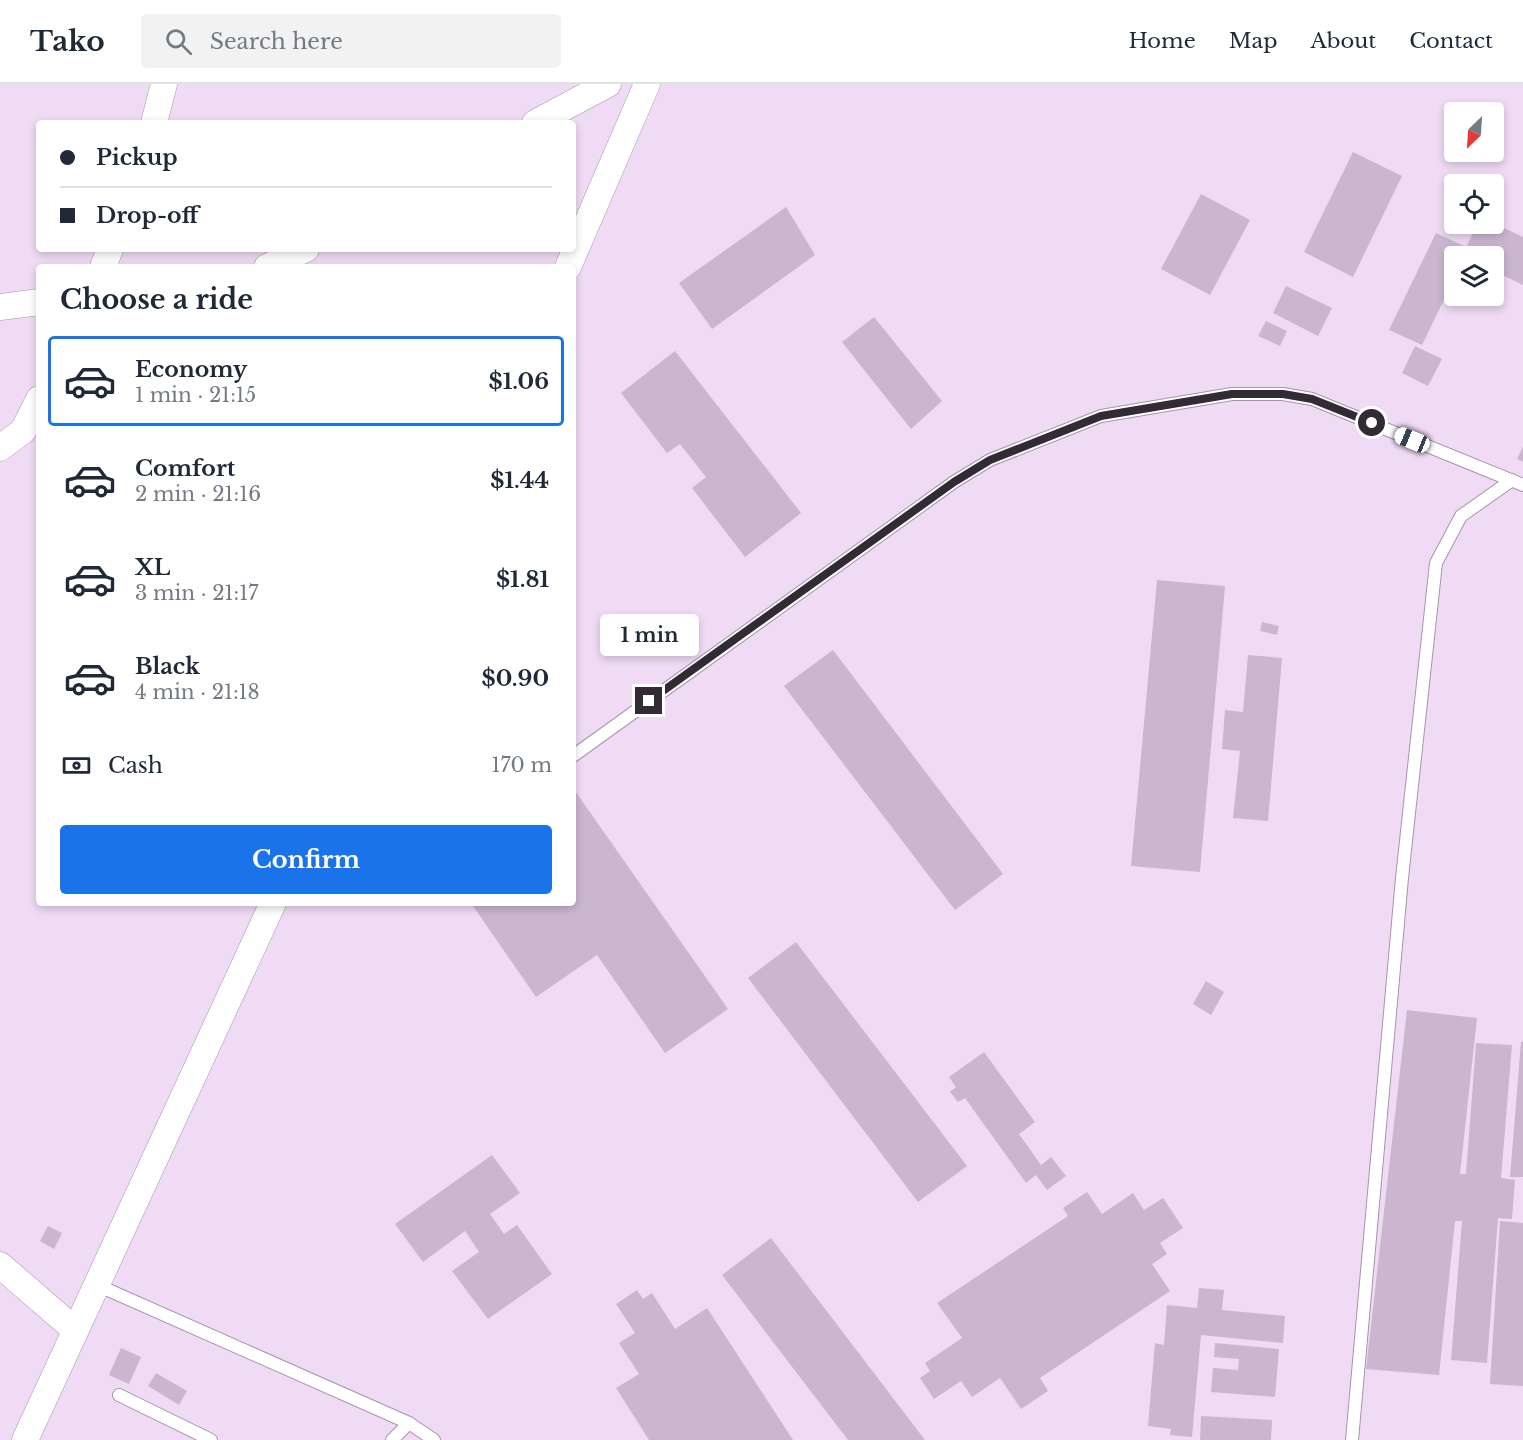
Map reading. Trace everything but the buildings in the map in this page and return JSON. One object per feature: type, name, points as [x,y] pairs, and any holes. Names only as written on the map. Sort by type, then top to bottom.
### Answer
[{"type":"street","points":[[155,120],[164,84]]},
{"type":"street","points":[[541,120],[608,84]]},
{"type":"street","points":[[576,248],[647,84]]},
{"type":"street","points":[[274,264],[300,252]]},
{"type":"street","points":[[0,307],[36,302]]},
{"type":"street","points":[[0,448],[23,431],[36,405]]},
{"type":"street","points":[[25,1440],[272,906]]},
{"type":"street","points":[[0,1265],[75,1330]]},
{"type":"lane","points":[[576,754],[954,482],[990,460],[1101,416],[1232,394],[1293,396],[1312,399],[1518,483]]},
{"type":"lane","points":[[1352,1440],[1402,878],[1436,563],[1461,516],[1518,483]]},
{"type":"lane","points":[[97,1285],[409,1423],[434,1440]]},
{"type":"lane","points":[[119,1395],[211,1440]]},
{"type":"lane","points":[[392,1440],[409,1423]]},
{"type":"route","points":[[649,701],[954,482],[990,460],[1101,416],[1232,394],[1283,394],[1312,399],[1372,423]]}]
